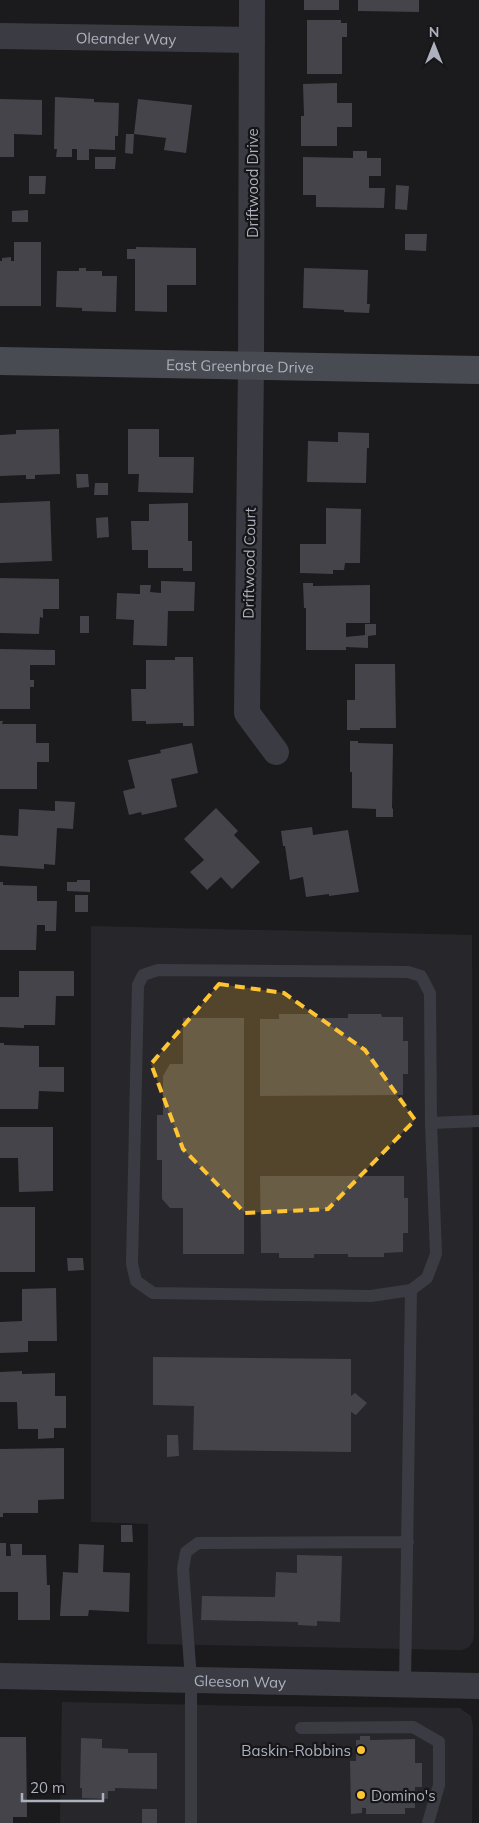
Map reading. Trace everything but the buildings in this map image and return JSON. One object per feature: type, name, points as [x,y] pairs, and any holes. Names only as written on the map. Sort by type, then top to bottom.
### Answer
[{"type":"street","name":"Driftwood Drive","points":[[251,365],[252,0]]},
{"type":"street","name":"Oleander Way","points":[[0,36],[252,40]]},
{"type":"street","name":"East Greenbrae Drive","points":[[0,361],[479,370]]},
{"type":"street","name":"Driftwood Court","points":[[251,365],[247,713],[276,752]]},
{"type":"street","name":"Gleeson Way","points":[[0,1676],[479,1686]]},
{"type":"lane","points":[[158,970],[408,972],[421,976],[430,994],[432,1123],[436,1254],[427,1278],[411,1290],[372,1296],[153,1293],[136,1282],[132,1264],[138,984],[143,975],[158,970]]},
{"type":"lane","points":[[432,1123],[479,1122]]},
{"type":"lane","points":[[406,1684],[411,1290]]},
{"type":"lane","points":[[191,1823],[191,1680],[183,1570],[186,1552],[198,1543],[408,1542]]},
{"type":"lane","points":[[301,1728],[413,1727],[439,1742],[439,1785],[428,1823]]},
{"type":"highlighted area","points":[[219,984],[284,993],[365,1050],[415,1120],[328,1209],[245,1213],[183,1149],[151,1064]]},
{"type":"shaded area","points":[[91,926],[472,935],[474,1634],[473,1641],[469,1647],[455,1650],[147,1644],[148,1524],[91,1522]]},
{"type":"shaded area","points":[[62,1702],[460,1708],[471,1716],[473,1727],[472,1823],[60,1823]]},
{"type":"place","name":"Baskin-Robbins","points":[[361,1750]]},
{"type":"place","name":"Domino's","points":[[361,1795]]}]
